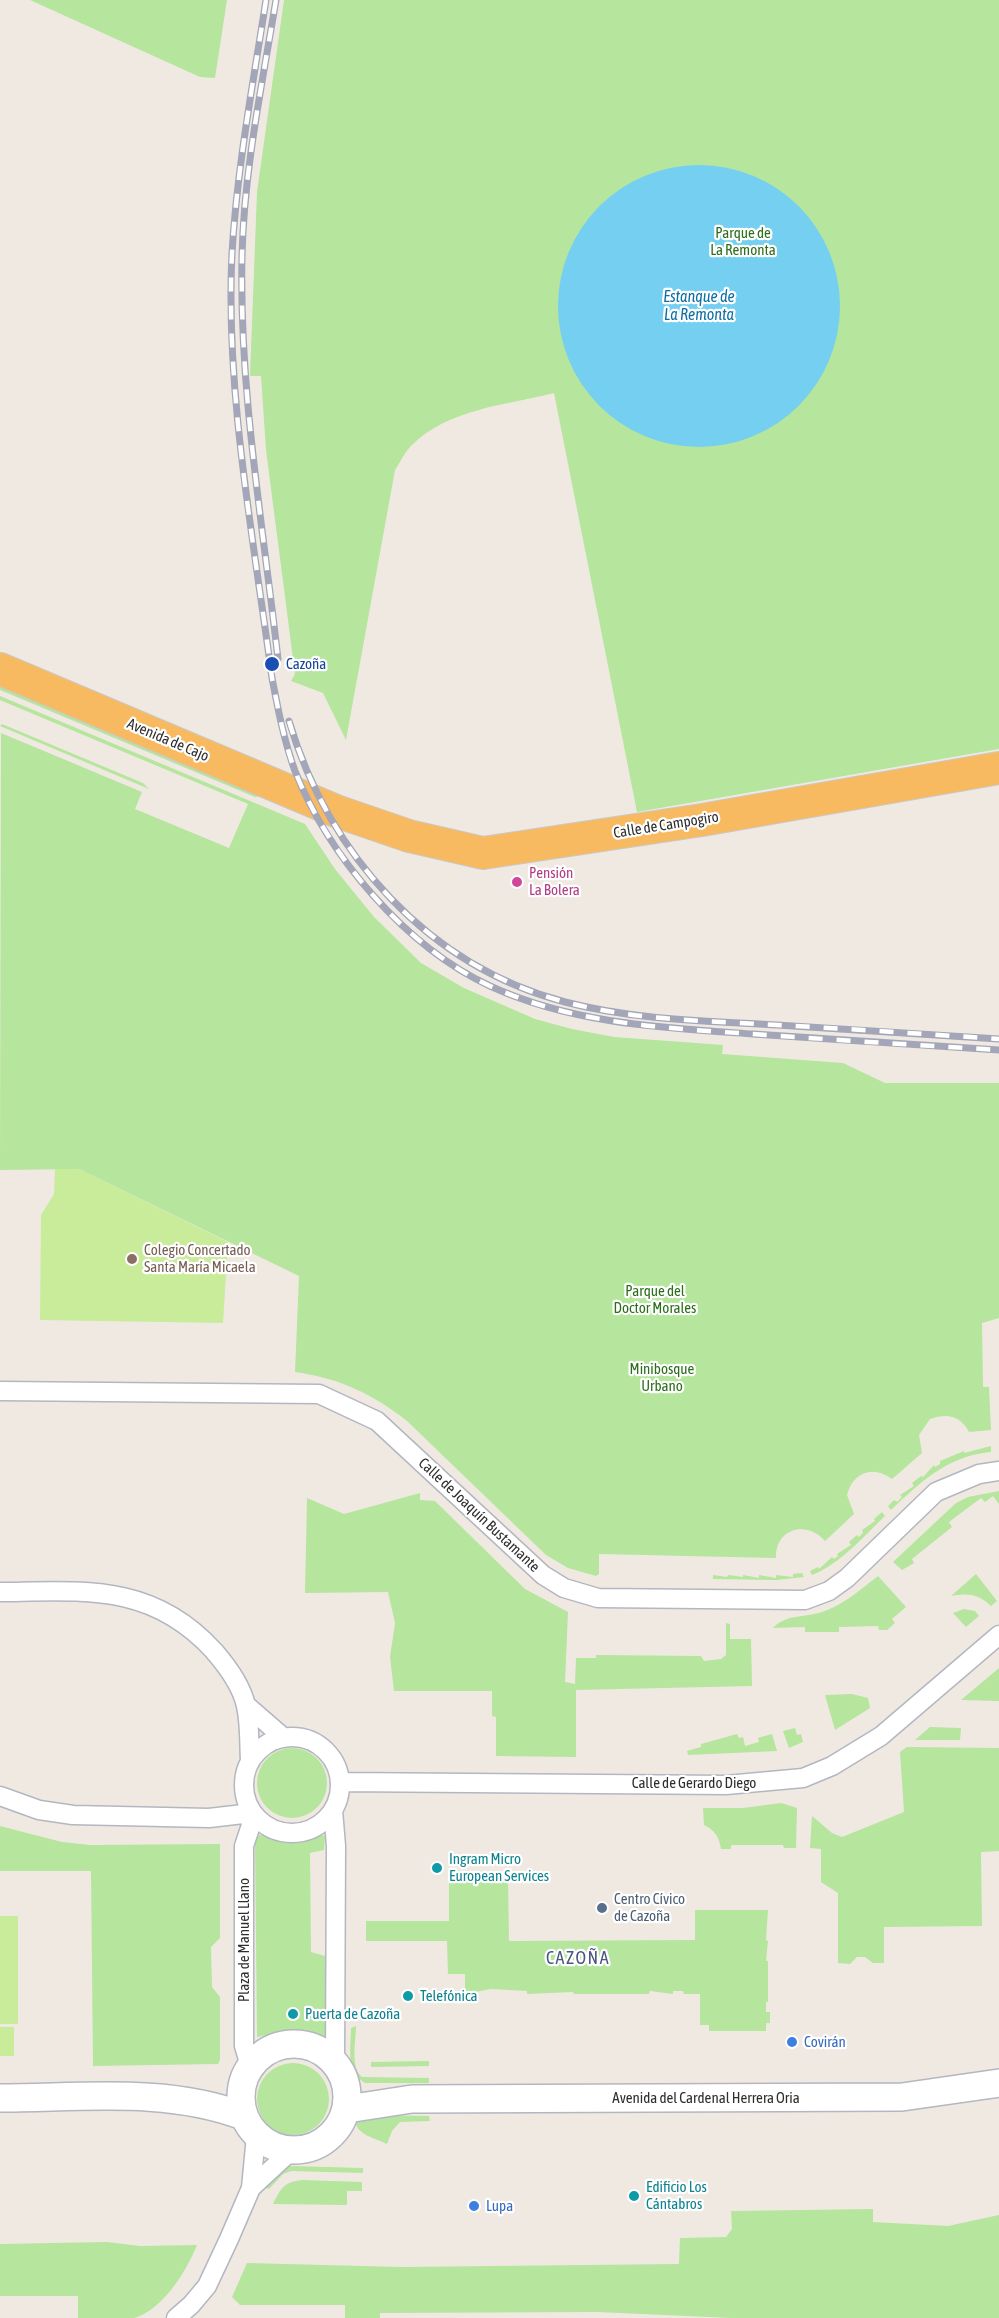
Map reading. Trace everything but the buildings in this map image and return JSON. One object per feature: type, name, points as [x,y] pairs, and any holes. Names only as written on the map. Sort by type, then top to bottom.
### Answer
[{"type":"highway","name":"Avenida de Cajo","points":[[0,669],[336,811]]},
{"type":"highway","name":"Calle de Campogiro","points":[[336,811],[409,836],[483,853],[702,820],[999,768]]},
{"type":"main road","points":[[0,2098],[173,2098],[212,2091],[247,2071],[264,2053],[282,2045],[301,2044],[320,2050],[364,2089],[412,2098]]},
{"type":"main road","points":[[173,2098],[222,2108],[250,2126],[272,2147],[303,2151],[327,2140],[339,2127],[347,2109],[348,2094],[340,2070]]},
{"type":"main road","points":[[247,2071],[240,2096],[250,2126]]},
{"type":"main road","name":"Avenida del Cardenal Herrera Oria","points":[[412,2098],[902,2097],[999,2083]]},
{"type":"main road","points":[[347,2109],[412,2098]]},
{"type":"street","name":"Calle de Joaquín Bustamante","points":[[0,1391],[319,1395],[377,1421],[543,1575],[564,1588],[597,1598],[805,1600],[829,1591],[847,1578],[936,1492],[979,1474],[999,1471]]},
{"type":"street","points":[[0,1592],[85,1591],[131,1599],[159,1607],[198,1634],[220,1658],[233,1677],[246,1705],[250,1761],[243,1784],[253,1814],[270,1828],[292,1833],[314,1828],[333,1810],[340,1782],[334,1762],[321,1747],[303,1738],[284,1738],[267,1744],[250,1761]]},
{"type":"street","name":"Calle de Gerardo Diego","points":[[340,1782],[726,1785],[803,1778],[832,1766],[881,1736],[999,1635]]},
{"type":"street","points":[[246,1705],[284,1738]]},
{"type":"street","points":[[0,1796],[39,1810],[73,1815],[209,1818],[253,1814]]},
{"type":"street","points":[[333,1810],[336,1846],[340,2070]]},
{"type":"street","name":"Plaza de Manuel Llano","points":[[247,2071],[244,2046],[244,1846],[253,1814]]},
{"type":"street","points":[[250,2126],[251,2188]]},
{"type":"street","points":[[176,2318],[207,2286],[251,2188],[291,2151]]},
{"type":"green space","points":[[30,0],[227,0],[215,78],[200,77]]},
{"type":"green space","name":"Parque de La Remonta","points":[[284,0],[999,0],[999,749],[637,812],[554,393],[478,410],[442,424],[411,446],[395,470],[346,740],[323,693],[291,681],[295,674],[266,450],[261,376],[250,376],[257,192]]},
{"type":"green space","points":[[0,683],[261,796],[255,797],[0,690]]},
{"type":"green space","name":"Parque del Doctor Morales","points":[[0,696],[305,824],[335,869],[374,917],[421,963],[464,988],[535,1019],[614,1037],[723,1045],[722,1054],[843,1063],[885,1083],[999,1083],[999,1318],[982,1323],[983,1387],[989,1387],[991,1430],[969,1432],[962,1422],[947,1416],[930,1419],[919,1435],[922,1453],[892,1479],[878,1472],[871,1472],[859,1476],[854,1481],[847,1495],[854,1514],[825,1541],[818,1534],[810,1531],[793,1530],[781,1540],[776,1558],[599,1554],[599,1574],[596,1576],[568,1568],[546,1555],[394,1411],[368,1395],[341,1383],[295,1372],[299,1276],[79,1169],[0,1170],[1,733],[142,792],[135,809],[229,848],[248,804],[0,700]]},
{"type":"green space","points":[[2,724],[143,783],[149,789],[0,726]]},
{"type":"green space","points":[[55,1169],[79,1169],[228,1242],[223,1323],[40,1320],[41,1215],[54,1194]]},
{"type":"green space","points":[[991,1446],[991,1452],[975,1454],[948,1464],[925,1480],[891,1510],[888,1506],[894,1500],[897,1502],[902,1497],[900,1495],[914,1486],[912,1483],[921,1476],[923,1477],[934,1465],[935,1467],[940,1464],[940,1461],[964,1451],[964,1453]]},
{"type":"green space","points":[[999,1491],[999,1504],[993,1496],[985,1502],[981,1498],[949,1522],[952,1527],[912,1559],[914,1563],[902,1570],[893,1562],[956,1503],[968,1497]]},
{"type":"green space","points":[[420,1493],[420,1500],[435,1501],[525,1589],[568,1612],[565,1682],[575,1684],[576,1658],[596,1658],[596,1655],[701,1656],[704,1661],[721,1659],[726,1655],[726,1623],[730,1624],[730,1639],[751,1639],[752,1686],[576,1690],[576,1757],[496,1756],[496,1717],[492,1716],[492,1691],[394,1691],[390,1657],[395,1623],[388,1592],[305,1593],[307,1498],[344,1514]]},
{"type":"green space","points":[[882,1512],[885,1516],[851,1549],[832,1564],[812,1575],[810,1571],[818,1567],[819,1569],[832,1557],[834,1559],[838,1556],[837,1554],[851,1545],[849,1542],[857,1535],[859,1537],[863,1533],[862,1530],[875,1521],[874,1519]]},
{"type":"green space","points":[[802,1573],[804,1577],[776,1580],[713,1579],[713,1575],[743,1577],[743,1575],[759,1578],[759,1575],[776,1578],[776,1575],[793,1577],[793,1574]]},
{"type":"green space","points":[[976,1574],[997,1601],[991,1606],[973,1595],[951,1596]]},
{"type":"green space","points":[[878,1576],[906,1607],[892,1619],[895,1623],[887,1630],[879,1630],[878,1626],[839,1627],[839,1632],[805,1632],[805,1627],[773,1628],[789,1618],[815,1614],[837,1605]]},
{"type":"green space","points":[[964,1609],[975,1611],[979,1616],[966,1627],[953,1613]]},
{"type":"green space","points":[[999,1668],[999,1701],[961,1700]]},
{"type":"green space","points":[[852,1694],[868,1698],[870,1708],[835,1730],[825,1695]]},
{"type":"green space","points":[[930,1727],[961,1728],[960,1740],[915,1740]]},
{"type":"green space","points":[[795,1728],[797,1735],[801,1734],[803,1742],[789,1748],[783,1731]]},
{"type":"green space","points":[[737,1734],[739,1738],[743,1737],[745,1746],[759,1742],[758,1738],[772,1734],[777,1751],[688,1755],[687,1751],[701,1747],[701,1744]]},
{"type":"green space","points":[[907,1747],[999,1748],[999,1851],[981,1852],[982,1926],[884,1927],[884,1963],[873,1963],[865,1957],[857,1957],[850,1964],[838,1963],[838,1893],[821,1882],[821,1849],[810,1848],[812,1816],[832,1833],[842,1837],[904,1812],[900,1752]]},
{"type":"green space","points":[[292,1748],[305,1751],[317,1758],[324,1770],[327,1783],[324,1796],[317,1808],[305,1815],[292,1818],[279,1815],[267,1808],[260,1796],[257,1783],[260,1770],[267,1758],[279,1751]]},
{"type":"green space","points":[[781,1803],[797,1808],[796,1848],[784,1848],[783,1845],[731,1845],[731,1849],[721,1849],[716,1834],[704,1825],[703,1808],[743,1808]]},
{"type":"green space","points":[[0,1826],[62,1842],[91,1845],[220,1844],[220,1938],[211,1947],[212,1987],[220,1997],[220,2060],[218,2064],[93,2066],[91,1871],[0,1871]]},
{"type":"green space","points":[[316,1834],[325,1836],[324,1850],[310,1853],[311,1952],[325,1956],[326,2036],[315,2038],[287,2031],[257,2037],[255,1840],[259,1835],[294,1838]]},
{"type":"green space","points":[[449,1877],[508,1877],[509,1941],[695,1940],[695,1910],[768,1910],[766,1961],[768,1961],[768,2002],[766,2002],[766,2012],[770,2012],[770,2023],[766,2023],[766,2031],[709,2031],[709,2025],[700,2025],[700,1994],[684,1994],[683,1991],[673,1991],[673,1994],[650,1991],[649,1994],[574,1994],[573,1992],[527,1994],[527,1991],[491,1989],[465,1994],[465,1974],[448,1974],[447,1941],[366,1941],[366,1921],[449,1921]]},
{"type":"green space","points":[[0,1916],[18,1916],[18,2024],[0,2024]]},
{"type":"green space","points":[[356,2026],[355,2061],[358,2073],[362,2077],[429,2078],[429,2083],[365,2083],[354,2073],[350,2059],[351,2028]]},
{"type":"green space","points":[[0,2027],[14,2027],[14,2056],[0,2056]]},
{"type":"green space","points":[[429,2061],[429,2066],[371,2067],[371,2062]]},
{"type":"green space","points":[[293,2063],[313,2069],[323,2079],[329,2099],[323,2119],[313,2129],[293,2135],[273,2129],[263,2119],[257,2099],[263,2079],[273,2069]]},
{"type":"green space","points":[[364,2115],[429,2116],[430,2121],[400,2122],[392,2131],[387,2144],[362,2133],[355,2120]]},
{"type":"green space","points":[[282,2167],[363,2168],[363,2173],[291,2171],[283,2174],[269,2189],[264,2187]]},
{"type":"green space","points":[[302,2180],[362,2182],[362,2191],[347,2191],[347,2205],[273,2204],[284,2187],[291,2182]]},
{"type":"green space","points":[[873,2209],[873,2222],[948,2226],[999,2215],[999,2318],[731,2318],[598,2312],[380,2313],[380,2318],[345,2318],[345,2305],[240,2305],[232,2297],[247,2263],[401,2267],[679,2264],[680,2238],[726,2237],[732,2229],[731,2211]]},
{"type":"green space","points":[[107,2242],[140,2246],[197,2245],[173,2288],[155,2307],[134,2318],[78,2318],[78,2296],[0,2296],[0,2244]]},
{"type":"water","name":"Estanque de La Remonta","points":[[699,165],[726,168],[753,176],[788,197],[808,217],[823,240],[834,265],[840,306],[837,333],[829,360],[808,395],[788,415],[765,430],[740,441],[699,447],[672,444],[645,436],[610,415],[590,395],[575,372],[564,347],[558,306],[561,279],[569,252],[590,217],[610,197],[633,182],[658,171]]},
{"type":"railway","points":[[266,0],[234,221],[231,305],[237,412],[272,678],[284,737],[295,771],[310,803],[349,867],[400,924],[459,969],[490,986],[553,1009],[653,1026],[999,1050]]},
{"type":"railway","points":[[276,0],[254,128],[246,192],[243,224],[242,307],[253,458],[278,659]]},
{"type":"railway","points":[[289,721],[307,770],[330,816],[358,859],[391,898],[428,933],[470,962],[515,985],[565,1002],[617,1013],[697,1021],[999,1039]]},
{"type":"place","name":"Cazoña","points":[[272,664]]},
{"type":"place","name":"Pensión La Bolera","points":[[517,882]]},
{"type":"place","name":"Colegio Concertado Santa María Micaela","points":[[132,1259]]},
{"type":"place","name":"Ingram Micro European Services","points":[[437,1868]]},
{"type":"place","name":"Centro Cívico de Cazoña","points":[[602,1908]]},
{"type":"place","name":"Telefónica","points":[[408,1996]]},
{"type":"place","name":"Puerta de Cazoña","points":[[293,2014]]},
{"type":"place","name":"Covirán","points":[[792,2042]]},
{"type":"place","name":"Edificio Los Cántabros","points":[[634,2196]]},
{"type":"place","name":"Lupa","points":[[474,2206]]},
{"type":"district","name":"CAZOÑA","points":[[578,1958]]},
{"type":"park label","name":"Minibosque Urbano","points":[[662,1378]]}]
